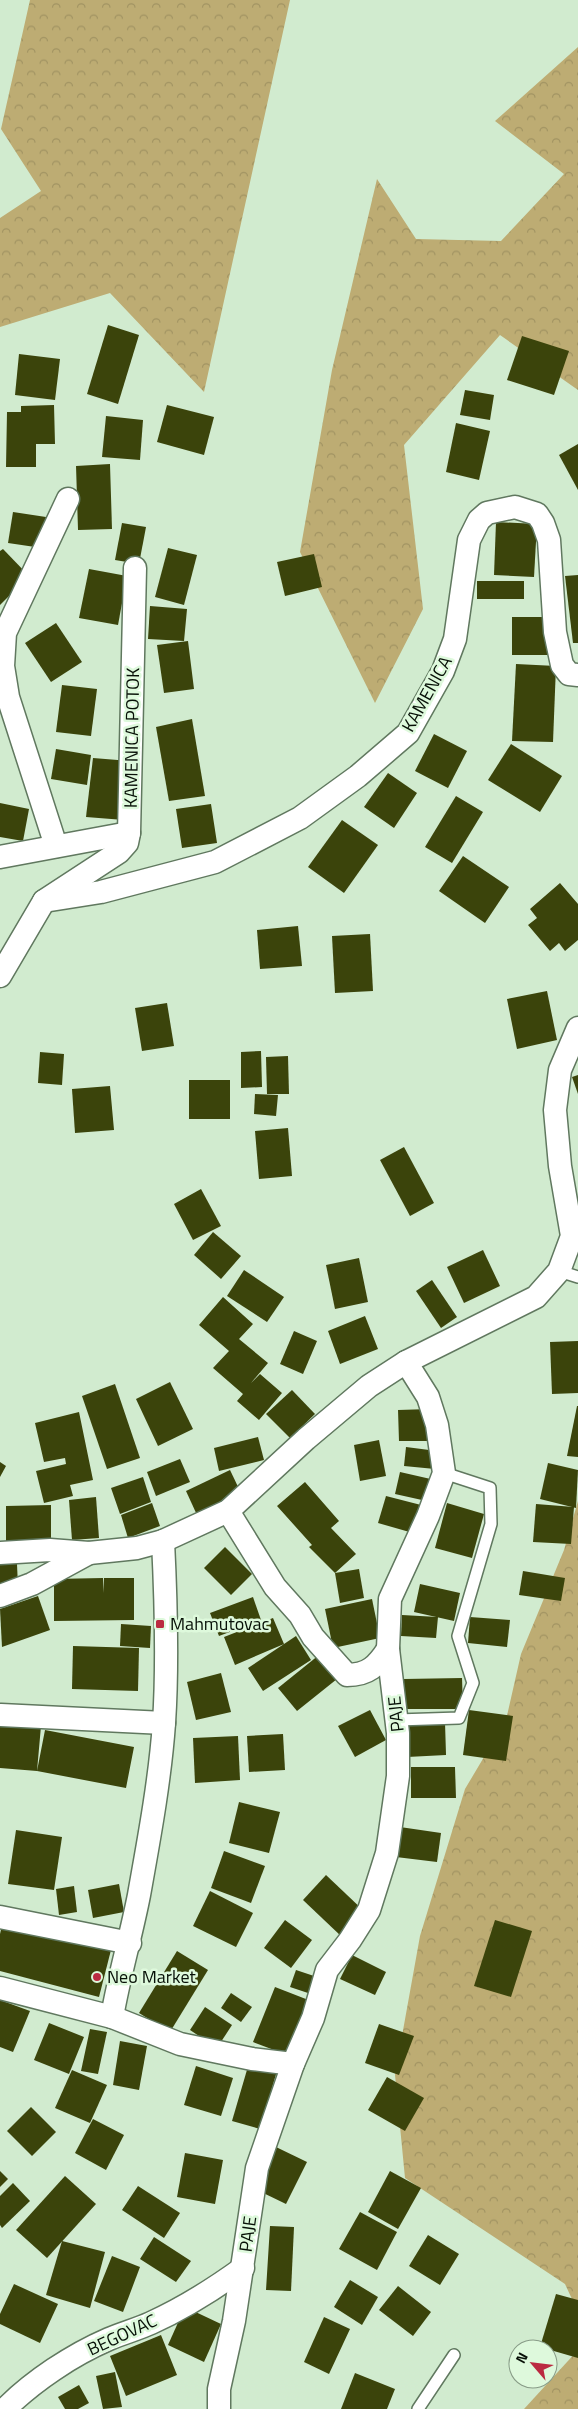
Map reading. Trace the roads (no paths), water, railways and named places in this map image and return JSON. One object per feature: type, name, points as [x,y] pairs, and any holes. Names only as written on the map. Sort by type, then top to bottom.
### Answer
[{"type":"street","points":[[56,846],[8,697],[3,666],[5,633],[68,499]]},
{"type":"street","name":"KAMENICA","points":[[44,901],[101,892],[215,862],[300,818],[358,776],[408,733],[443,671],[455,640],[469,540],[479,520],[487,513],[515,506],[537,514],[543,523],[549,540],[554,632],[558,650],[569,674],[578,675]]},
{"type":"street","name":"KAMENICA POTOK","points":[[0,856],[130,833],[135,568]]},
{"type":"street","points":[[0,976],[44,901],[118,852],[127,843],[130,833]]},
{"type":"street","points":[[6,1550],[50,1550],[89,1553],[137,1548],[163,1541],[228,1511],[313,1433],[369,1386],[406,1362],[536,1297],[569,1274],[572,1236],[560,1166],[555,1110],[560,1070],[578,1028]]},
{"type":"street","name":"PAJE","points":[[219,2409],[219,2388],[234,2321],[257,2168],[293,2064],[313,2018],[327,1970],[350,1940],[368,1910],[387,1853],[398,1776],[397,1720],[388,1649],[390,1599],[428,1516],[444,1473],[437,1425],[428,1397],[406,1362]]},
{"type":"street","points":[[228,1511],[274,1587],[300,1615],[313,1637],[347,1675],[362,1675],[378,1665],[388,1649]]},
{"type":"street","points":[[112,2017],[116,1993],[130,1943],[156,1789],[164,1723],[166,1648],[163,1541]]},
{"type":"street","points":[[0,1596],[32,1584],[89,1553]]},
{"type":"street","points":[[0,1715],[164,1723]]},
{"type":"street","points":[[0,1917],[130,1943]]},
{"type":"street","points":[[0,1988],[112,2017],[180,2044],[252,2060],[293,2064]]},
{"type":"street","name":"BEGOVAC","points":[[5,2409],[51,2373],[81,2354],[192,2302],[243,2268]]},
{"type":"lane","points":[[397,1720],[459,1718],[473,1683],[458,1636],[491,1524],[490,1488],[444,1473]]},
{"type":"lane","points":[[418,2409],[454,2355]]},
{"type":"place","name":"Mahmutovac","points":[[160,1624]]},
{"type":"place","name":"Neo Market","points":[[97,1977]]}]
